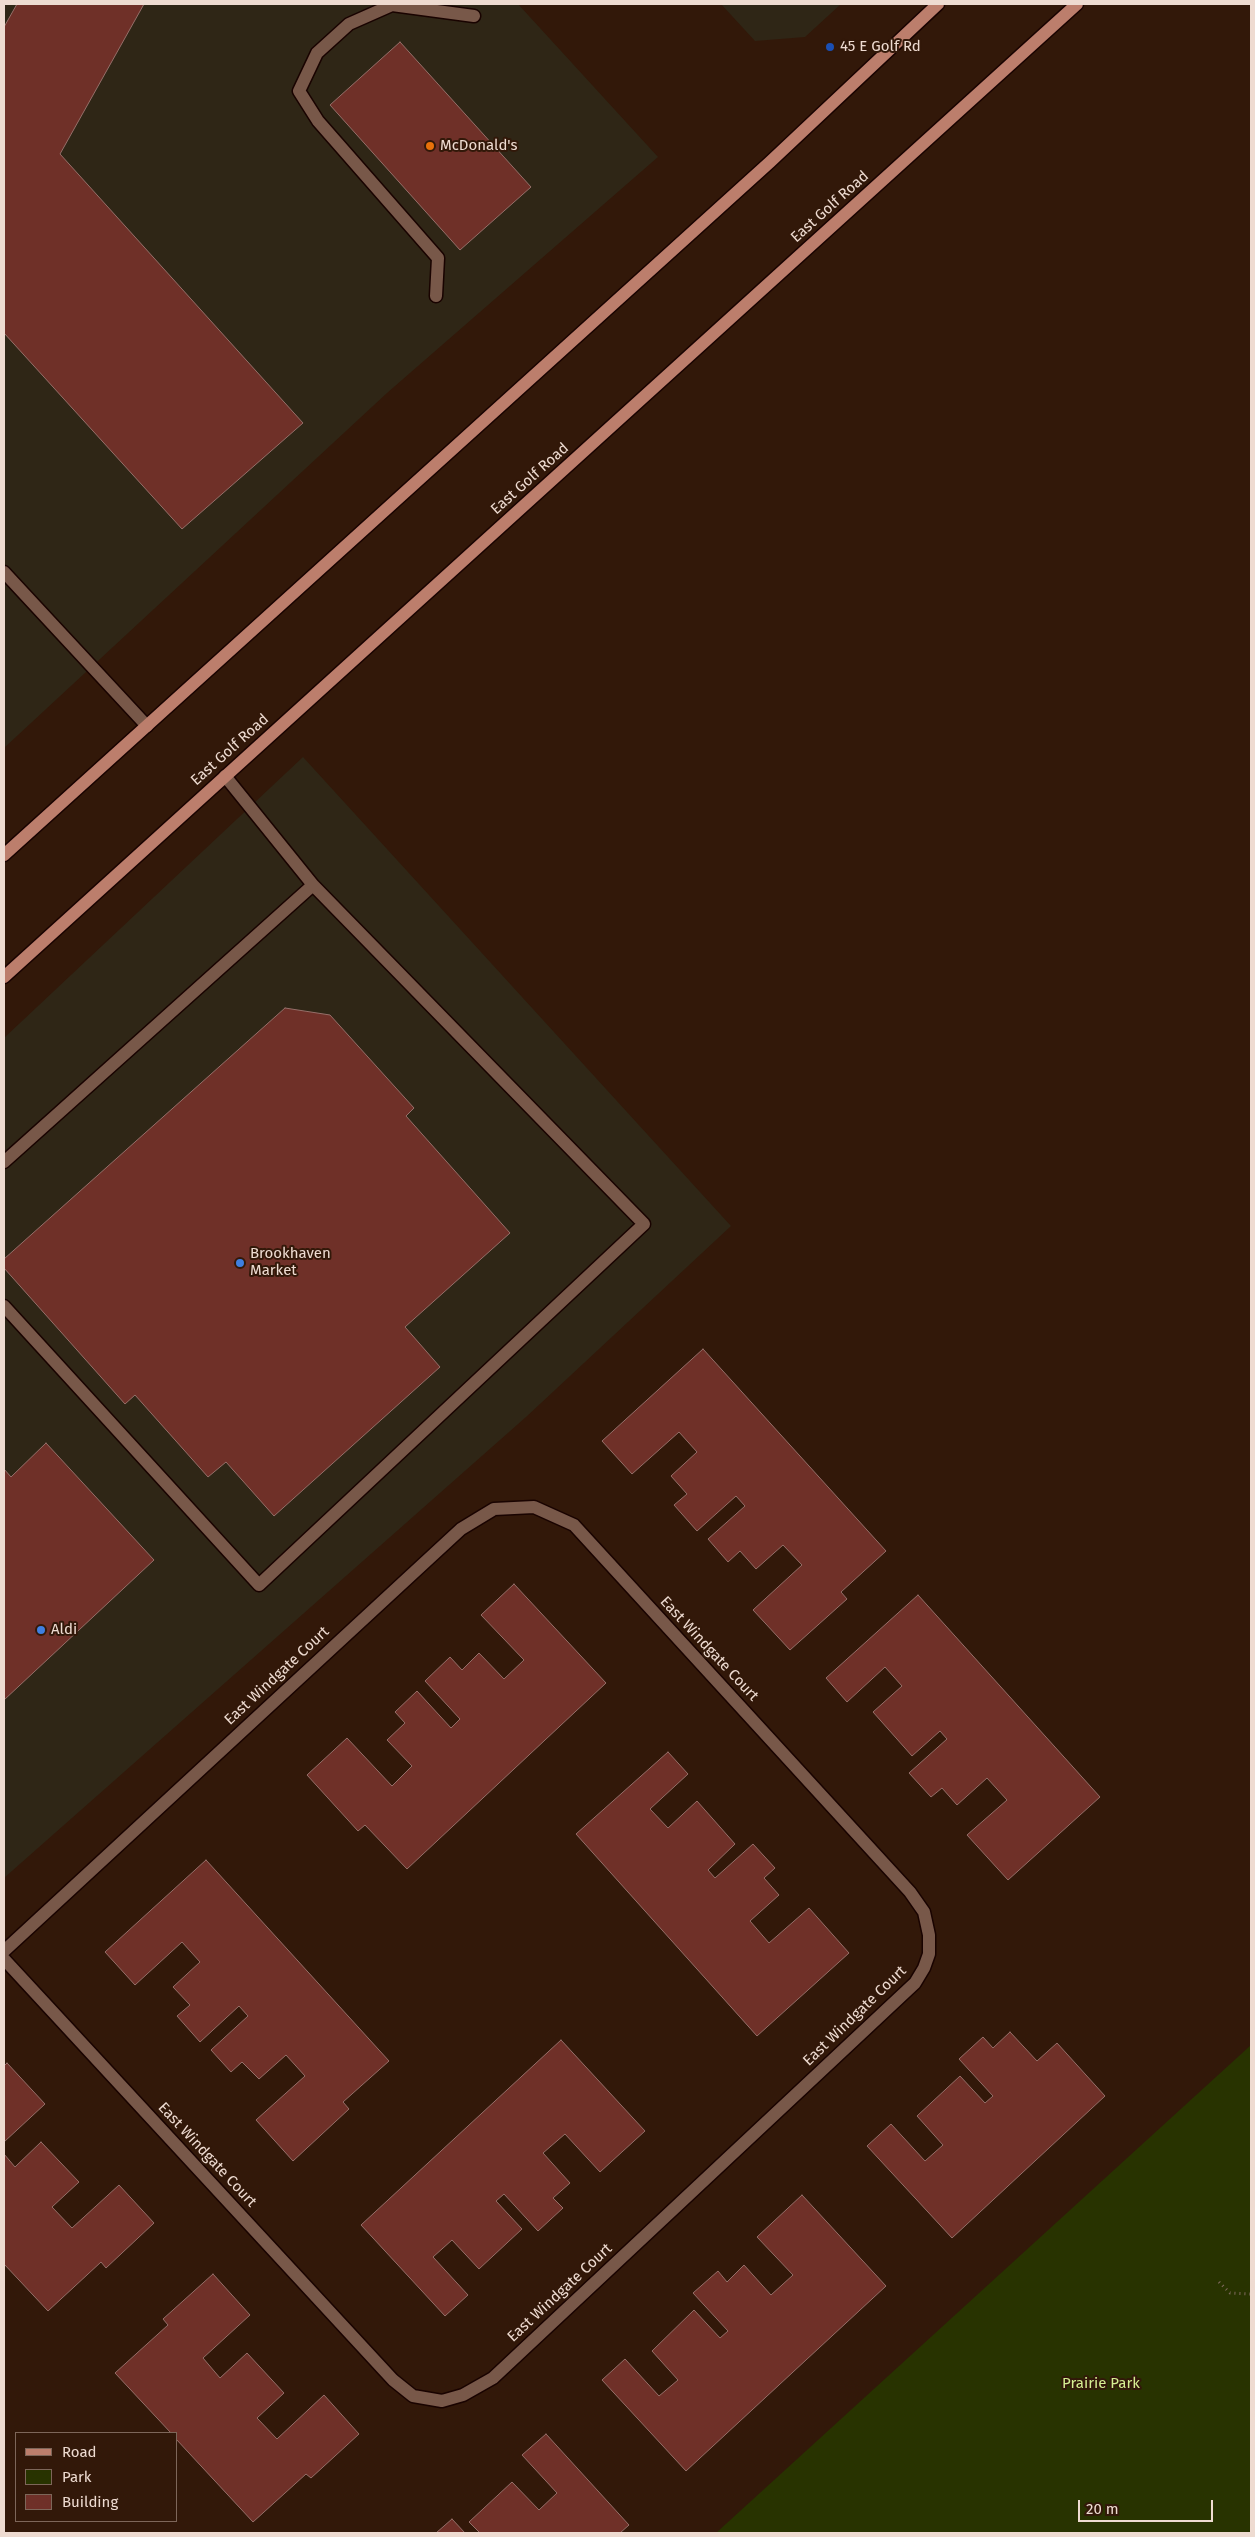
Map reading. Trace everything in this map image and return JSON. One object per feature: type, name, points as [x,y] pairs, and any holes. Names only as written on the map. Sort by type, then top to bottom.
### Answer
[{"type":"main road","points":[[4,855],[770,162],[938,4]]},
{"type":"main road","name":"East Golf Road","points":[[4,977],[1077,4]]},
{"type":"street","points":[[436,296],[438,258],[318,121],[299,91],[317,53],[349,24],[392,6],[474,16]]},
{"type":"street","points":[[4,572],[146,726]]},
{"type":"street","points":[[4,1306],[259,1585],[644,1224],[313,885],[225,776]]},
{"type":"street","points":[[4,1162],[313,885]]},
{"type":"street","name":"East Windgate Court","points":[[4,1951],[461,1529],[494,1509],[534,1507],[574,1525],[910,1892],[924,1912],[929,1935],[929,1954],[915,1983],[493,2378],[463,2395],[442,2401],[414,2396],[394,2380],[4,1959]]},
{"type":"path","points":[[1219,2282],[1230,2293],[1251,2294]]},
{"type":"shaded area","points":[[4,4],[518,4],[658,157],[387,393],[4,748]]},
{"type":"shaded area","points":[[721,4],[841,4],[805,37],[755,41]]},
{"type":"shaded area","points":[[303,757],[731,1226],[526,1417],[4,1878],[4,1038]]},
{"type":"green space","name":"Prairie Park","points":[[1251,2045],[1251,2533],[716,2533]]},
{"type":"building","points":[[17,4],[144,4],[60,154],[303,423],[182,529],[4,333],[4,27]]},
{"type":"building","name":"McDonald's","points":[[400,42],[531,187],[460,250],[330,105]]},
{"type":"building","name":"Brookhaven Market","points":[[285,1008],[330,1015],[414,1108],[406,1116],[510,1233],[405,1327],[440,1367],[274,1516],[226,1462],[208,1477],[135,1395],[125,1404],[4,1268],[4,1259]]},
{"type":"building","points":[[703,1349],[886,1551],[841,1592],[847,1599],[790,1650],[753,1610],[802,1565],[783,1545],[756,1569],[740,1551],[728,1562],[708,1539],[745,1506],[736,1496],[697,1531],[674,1505],[687,1494],[671,1476],[697,1452],[679,1432],[632,1474],[602,1441]]},
{"type":"building","name":"Aldi","points":[[46,1443],[154,1560],[4,1700],[4,1469],[11,1477]]},
{"type":"building","points":[[514,1584],[606,1683],[407,1869],[365,1825],[358,1831],[307,1775],[347,1738],[392,1786],[412,1766],[387,1740],[405,1723],[395,1712],[417,1691],[451,1728],[460,1719],[425,1681],[450,1657],[462,1670],[479,1653],[504,1679],[524,1660],[481,1615]]},
{"type":"building","points":[[918,1595],[1100,1797],[1008,1880],[967,1835],[1007,1800],[987,1778],[957,1805],[942,1788],[931,1797],[909,1773],[947,1739],[940,1731],[912,1756],[873,1712],[902,1686],[885,1667],[847,1702],[826,1678]]},
{"type":"building","points":[[668,1752],[688,1774],[650,1809],[668,1828],[697,1801],[735,1844],[708,1870],[715,1878],[753,1844],[775,1868],[764,1878],[779,1895],[750,1921],[769,1943],[809,1908],[849,1953],[757,2036],[576,1834]]},
{"type":"building","points":[[206,1860],[389,2061],[343,2102],[349,2109],[293,2161],[256,2120],[305,2076],[286,2055],[259,2079],[242,2062],[231,2072],[211,2050],[248,2016],[239,2006],[200,2042],[177,2016],[190,2005],[173,1987],[200,1962],[182,1942],[135,1985],[105,1952]]},
{"type":"building","points":[[1010,2032],[1037,2061],[1057,2043],[1105,2096],[952,2238],[867,2146],[891,2124],[925,2161],[943,2145],[917,2116],[960,2076],[985,2103],[993,2096],[959,2059],[983,2037],[993,2048]]},
{"type":"building","points":[[561,2040],[645,2131],[600,2172],[565,2134],[543,2153],[570,2183],[553,2198],[563,2208],[538,2231],[504,2194],[496,2201],[522,2229],[479,2269],[452,2240],[433,2257],[468,2295],[445,2316],[361,2225]]},
{"type":"building","points":[[7,2063],[45,2104],[4,2142],[4,2066]]},
{"type":"building","points":[[41,2142],[79,2182],[52,2207],[72,2228],[119,2185],[154,2223],[106,2268],[101,2262],[48,2311],[4,2264],[4,2154],[15,2167]]},
{"type":"building","points":[[802,2195],[886,2286],[686,2471],[602,2380],[625,2359],[659,2396],[678,2380],[652,2351],[694,2310],[720,2338],[728,2331],[693,2293],[718,2271],[727,2282],[744,2265],[771,2295],[793,2275],[757,2237]]},
{"type":"building","points":[[213,2274],[250,2315],[203,2358],[220,2378],[247,2353],[284,2393],[257,2418],[277,2439],[324,2395],[359,2434],[311,2478],[306,2474],[253,2522],[178,2441],[178,2432],[170,2432],[115,2373],[168,2325],[163,2319]]},
{"type":"building","points":[[546,2434],[629,2525],[620,2533],[480,2533],[469,2522],[512,2482],[539,2510],[557,2493],[522,2455]]},
{"type":"building","points":[[452,2519],[465,2533],[436,2533]]},
{"type":"place","name":"45 E Golf Rd","points":[[830,47]]},
{"type":"place","name":"McDonald's","points":[[430,146]]},
{"type":"place","name":"Brookhaven Market","points":[[240,1263]]},
{"type":"place","name":"Aldi","points":[[41,1630]]}]
